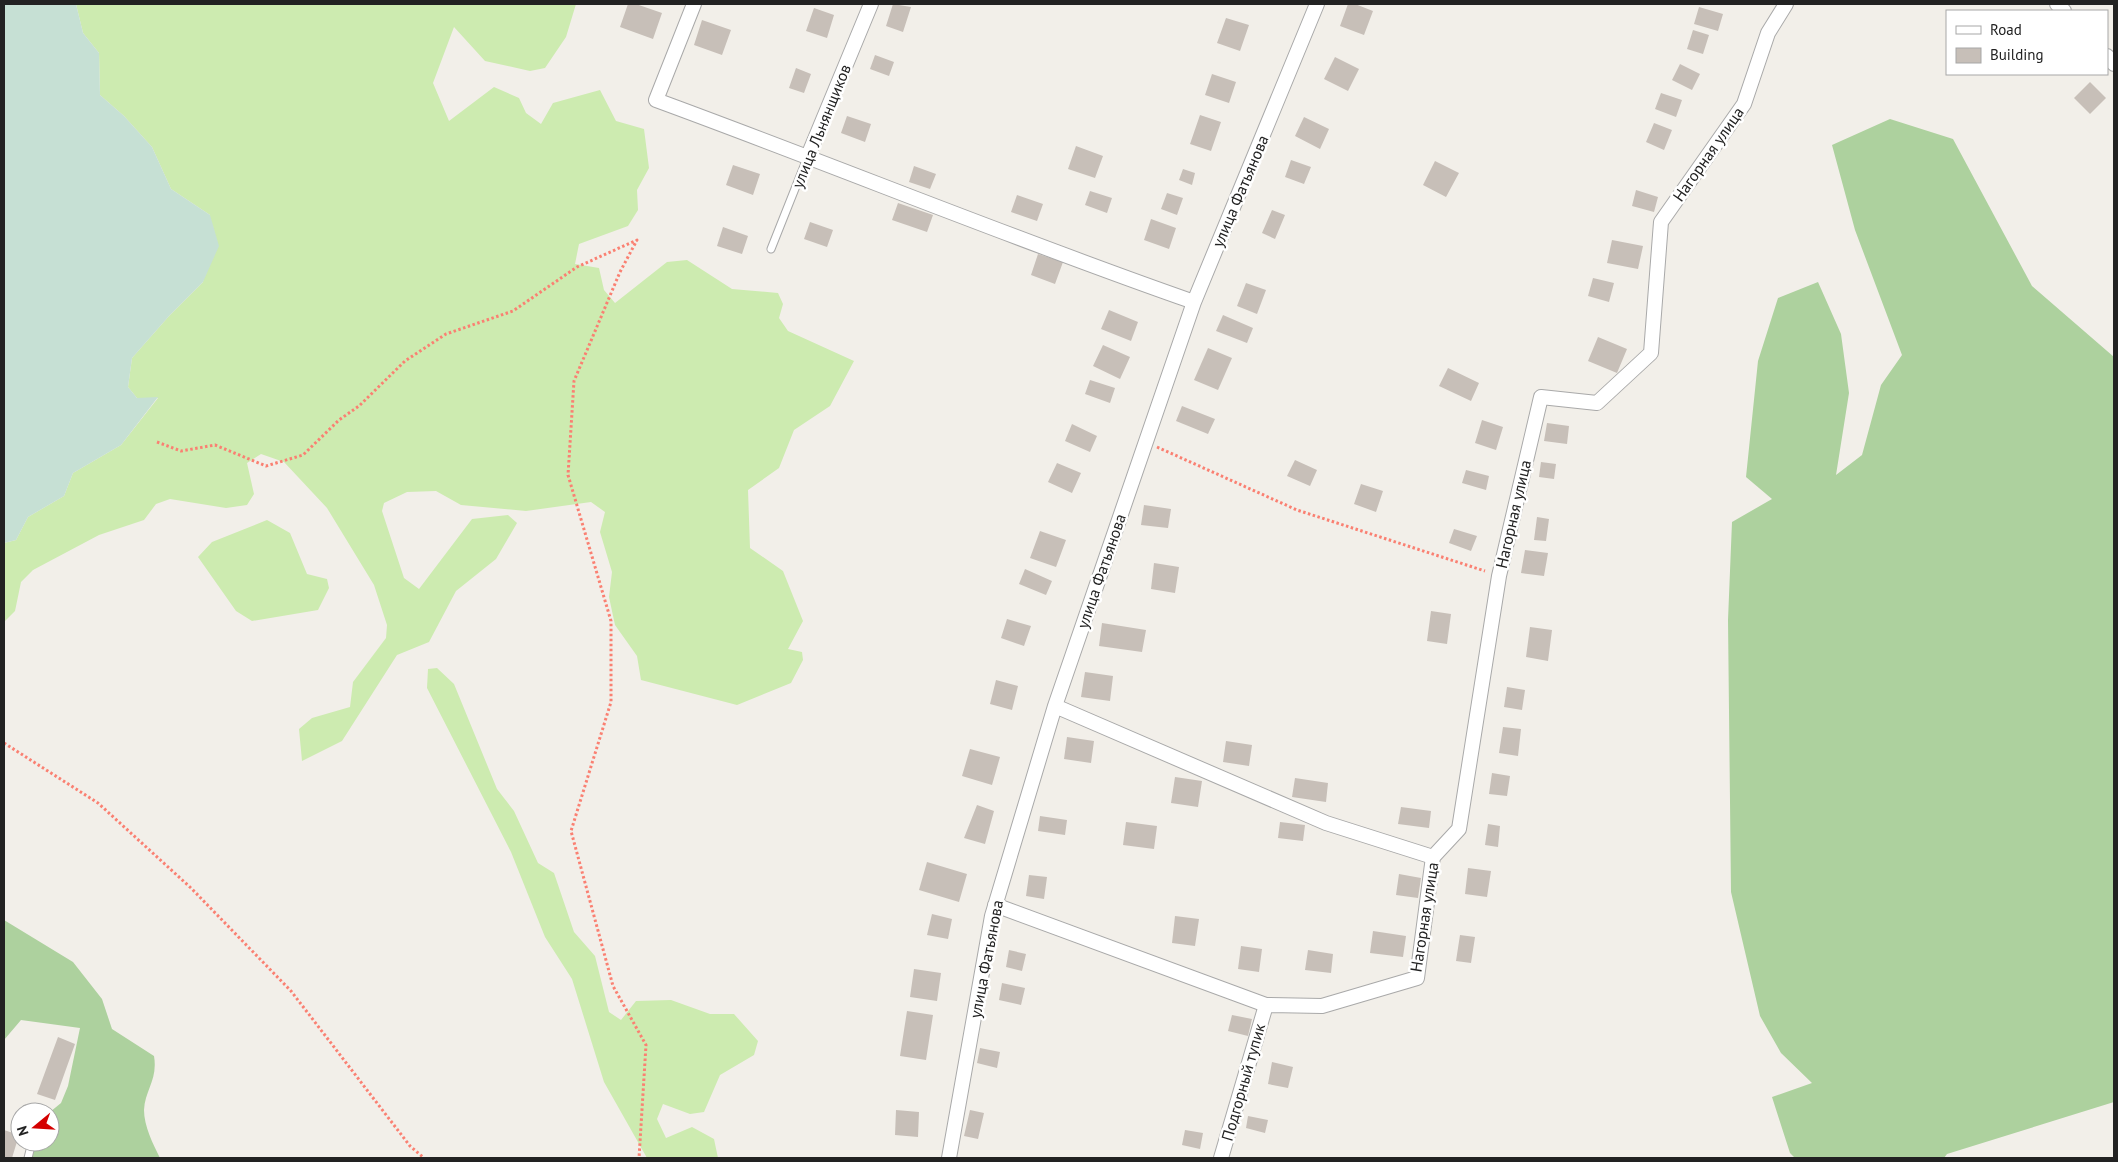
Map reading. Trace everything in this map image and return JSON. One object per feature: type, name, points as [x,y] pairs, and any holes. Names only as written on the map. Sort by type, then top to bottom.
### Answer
[{"type":"street","points":[[694,4],[656,100],[1194,302]]},
{"type":"street","name":"улица Льнянщиков","points":[[808,156],[872,4]]},
{"type":"street","name":"улица Фатьянова","points":[[948,1158],[995,905],[1055,706],[1194,302],[1316,4]]},
{"type":"street","name":"Нагорная улица","points":[[1266,1005],[1322,1006],[1417,978],[1433,857],[1460,829],[1499,576],[1541,397],[1598,403],[1651,353],[1661,222],[1744,104],[1768,33],[1786,4]]},
{"type":"street","points":[[1055,706],[1326,823],[1433,857]]},
{"type":"street","points":[[995,905],[1266,1005]]},
{"type":"street","name":"Подгорный тупик","points":[[1221,1158],[1266,1005]]},
{"type":"lane","name":"улица Льнянщиков","points":[[771,249],[808,156]]},
{"type":"path","points":[[157,442],[181,451],[215,446],[266,466],[303,455],[339,420],[359,406],[405,361],[446,334],[513,311],[577,267],[637,240],[620,272],[574,381],[568,476],[611,621],[610,702],[571,831],[613,986],[646,1045],[639,1158]]},
{"type":"path","points":[[1145,442],[1297,510],[1499,576]]},
{"type":"path","points":[[4,743],[98,803],[192,888],[291,991],[410,1146],[424,1158]]},
{"type":"green space","points":[[4,4],[76,4],[83,33],[99,53],[100,95],[124,116],[152,147],[171,189],[210,215],[219,246],[203,282],[169,316],[132,358],[128,387],[137,398],[158,397],[121,445],[73,473],[64,496],[28,517],[16,540],[4,543]]},
{"type":"green space","points":[[76,4],[576,4],[566,37],[545,68],[530,71],[485,61],[454,27],[433,83],[449,121],[494,87],[519,98],[526,113],[541,124],[553,103],[600,90],[616,121],[644,129],[649,168],[637,190],[638,210],[628,226],[579,244],[575,264],[599,268],[604,290],[615,303],[667,262],[687,260],[732,289],[778,293],[783,304],[779,318],[788,331],[854,361],[830,406],[794,430],[779,468],[748,490],[750,548],[783,571],[803,621],[788,649],[802,652],[803,660],[791,683],[737,705],[641,680],[637,656],[615,625],[609,597],[612,572],[600,532],[605,512],[591,502],[526,511],[461,505],[436,491],[407,492],[384,503],[382,511],[404,578],[419,589],[472,519],[508,515],[517,523],[496,559],[456,591],[429,642],[397,655],[342,741],[302,761],[299,729],[312,718],[350,707],[353,682],[386,638],[387,625],[374,585],[327,508],[284,462],[261,454],[247,463],[254,494],[247,505],[226,508],[170,499],[156,504],[144,520],[99,535],[33,570],[21,582],[15,611],[4,622],[4,543],[16,540],[28,517],[64,496],[73,473],[121,445],[158,398],[137,398],[128,387],[132,358],[169,316],[203,282],[210,215],[171,189],[152,147],[124,116],[100,95],[99,53],[83,33]]},
{"type":"green space","points":[[1890,119],[1953,139],[2032,286],[2114,357],[2114,1102],[1947,1154],[1944,1158],[1795,1158],[1790,1153],[1772,1097],[1812,1083],[1781,1053],[1760,1016],[1731,892],[1728,620],[1732,522],[1772,499],[1746,477],[1758,361],[1778,298],[1818,282],[1841,334],[1849,393],[1836,475],[1862,455],[1881,385],[1902,355],[1855,230],[1832,145]]},
{"type":"green space","points":[[267,520],[290,533],[307,574],[327,579],[329,588],[318,610],[252,621],[236,611],[198,557],[212,542]]},
{"type":"green space","points":[[437,668],[454,684],[497,789],[514,811],[538,863],[554,873],[574,932],[595,956],[609,1012],[621,1020],[636,1001],[671,1000],[710,1014],[734,1014],[758,1041],[754,1055],[720,1075],[704,1112],[690,1114],[663,1104],[657,1119],[666,1138],[692,1127],[714,1139],[718,1158],[647,1158],[604,1082],[572,979],[545,937],[511,852],[427,688],[428,669]]},
{"type":"green space","points":[[4,920],[73,962],[102,999],[112,1029],[154,1056],[153,1078],[145,1103],[144,1116],[147,1129],[160,1158],[29,1158],[31,1152],[60,1152],[60,1104],[68,1086],[80,1028],[21,1020],[4,1040]]},
{"type":"building","points":[[628,4],[636,4],[662,13],[653,39],[620,27]]},
{"type":"building","points":[[893,4],[911,7],[903,32],[886,26]]},
{"type":"building","points":[[1348,4],[1355,4],[1373,11],[1364,35],[1340,26]]},
{"type":"building","points":[[1699,7],[1723,14],[1718,31],[1694,24]]},
{"type":"building","points":[[814,8],[834,15],[827,38],[806,31]]},
{"type":"building","points":[[1226,18],[1249,25],[1240,51],[1217,43]]},
{"type":"building","points":[[702,20],[731,30],[722,55],[694,45]]},
{"type":"building","points":[[1693,30],[1709,35],[1703,54],[1687,49]]},
{"type":"building","points":[[875,55],[894,62],[889,76],[870,69]]},
{"type":"building","points":[[1335,57],[1359,69],[1348,91],[1324,79]]},
{"type":"building","points":[[1680,64],[1700,74],[1692,90],[1672,80]]},
{"type":"building","points":[[796,68],[811,74],[804,93],[789,88]]},
{"type":"building","points":[[1212,74],[1236,82],[1229,103],[1205,95]]},
{"type":"building","points":[[2090,82],[2106,98],[2090,114],[2074,98]]},
{"type":"building","points":[[1661,93],[1682,100],[1676,117],[1655,109]]},
{"type":"building","points":[[1200,115],[1221,122],[1211,151],[1190,144]]},
{"type":"building","points":[[847,116],[871,124],[865,142],[841,133]]},
{"type":"building","points":[[1304,117],[1329,129],[1320,149],[1295,136]]},
{"type":"building","points":[[1654,123],[1672,130],[1664,150],[1646,142]]},
{"type":"building","points":[[1076,146],[1103,156],[1095,178],[1068,169]]},
{"type":"building","points":[[1291,160],[1311,167],[1304,184],[1285,177]]},
{"type":"building","points":[[1435,161],[1459,173],[1446,197],[1423,185]]},
{"type":"building","points":[[733,165],[760,174],[753,195],[726,185]]},
{"type":"building","points":[[914,166],[936,174],[930,189],[909,182]]},
{"type":"building","points":[[1183,169],[1195,173],[1192,185],[1179,180]]},
{"type":"building","points":[[1636,190],[1658,197],[1654,212],[1632,206]]},
{"type":"building","points":[[1090,191],[1112,198],[1107,213],[1085,205]]},
{"type":"building","points":[[1167,193],[1183,198],[1177,215],[1161,209]]},
{"type":"building","points":[[1017,195],[1043,204],[1037,221],[1011,212]]},
{"type":"building","points":[[898,203],[933,215],[927,232],[892,220]]},
{"type":"building","points":[[1272,210],[1285,215],[1275,239],[1262,233]]},
{"type":"building","points":[[1151,219],[1176,228],[1169,249],[1144,240]]},
{"type":"building","points":[[810,222],[833,230],[827,247],[804,239]]},
{"type":"building","points":[[723,227],[748,236],[742,254],[717,246]]},
{"type":"building","points":[[1612,240],[1643,246],[1638,269],[1607,263]]},
{"type":"building","points":[[1038,254],[1063,262],[1055,284],[1031,275]]},
{"type":"building","points":[[1593,278],[1614,283],[1609,302],[1588,296]]},
{"type":"building","points":[[1246,283],[1266,290],[1257,314],[1237,306]]},
{"type":"building","points":[[1109,310],[1138,322],[1131,341],[1101,329]]},
{"type":"building","points":[[1223,315],[1253,328],[1247,343],[1216,331]]},
{"type":"building","points":[[1598,337],[1627,349],[1617,373],[1588,361]]},
{"type":"building","points":[[1103,345],[1130,357],[1120,379],[1093,366]]},
{"type":"building","points":[[1208,348],[1232,358],[1218,390],[1194,380]]},
{"type":"building","points":[[1448,368],[1479,383],[1471,401],[1439,386]]},
{"type":"building","points":[[1090,380],[1115,388],[1110,403],[1085,394]]},
{"type":"building","points":[[1182,406],[1215,419],[1208,434],[1176,421]]},
{"type":"building","points":[[1482,420],[1503,427],[1496,450],[1475,443]]},
{"type":"building","points":[[1547,423],[1569,426],[1567,444],[1544,441]]},
{"type":"building","points":[[1072,424],[1097,436],[1090,452],[1065,441]]},
{"type":"building","points":[[1295,460],[1317,470],[1310,486],[1287,476]]},
{"type":"building","points":[[1541,462],[1556,464],[1554,479],[1539,477]]},
{"type":"building","points":[[1057,463],[1081,473],[1072,493],[1048,482]]},
{"type":"building","points":[[1466,470],[1489,476],[1486,490],[1462,483]]},
{"type":"building","points":[[1361,484],[1383,491],[1376,512],[1354,504]]},
{"type":"building","points":[[1144,505],[1171,509],[1168,528],[1141,525]]},
{"type":"building","points":[[1537,517],[1549,519],[1546,541],[1534,540]]},
{"type":"building","points":[[1454,529],[1477,536],[1471,551],[1449,543]]},
{"type":"building","points":[[1040,531],[1066,540],[1056,567],[1030,558]]},
{"type":"building","points":[[1525,550],[1548,553],[1544,576],[1521,573]]},
{"type":"building","points":[[1154,563],[1179,567],[1175,593],[1151,589]]},
{"type":"building","points":[[1025,569],[1052,581],[1046,595],[1019,584]]},
{"type":"building","points":[[1431,611],[1451,614],[1447,644],[1427,641]]},
{"type":"building","points":[[1007,619],[1031,626],[1024,646],[1001,638]]},
{"type":"building","points":[[1102,623],[1146,630],[1142,652],[1099,646]]},
{"type":"building","points":[[1530,627],[1552,630],[1548,661],[1526,657]]},
{"type":"building","points":[[1085,672],[1113,676],[1110,701],[1081,697]]},
{"type":"building","points":[[996,680],[1018,686],[1012,710],[990,704]]},
{"type":"building","points":[[1507,687],[1525,690],[1522,710],[1504,707]]},
{"type":"building","points":[[1503,727],[1521,729],[1518,756],[1499,753]]},
{"type":"building","points":[[1067,737],[1094,741],[1091,763],[1064,759]]},
{"type":"building","points":[[1226,741],[1252,745],[1249,766],[1223,762]]},
{"type":"building","points":[[970,749],[1000,757],[992,785],[962,776]]},
{"type":"building","points":[[1492,773],[1510,776],[1507,796],[1489,794]]},
{"type":"building","points":[[1175,777],[1202,781],[1198,807],[1171,803]]},
{"type":"building","points":[[1295,778],[1328,783],[1326,802],[1292,797]]},
{"type":"building","points":[[977,805],[994,811],[985,844],[964,838]]},
{"type":"building","points":[[1401,807],[1431,811],[1429,828],[1398,824]]},
{"type":"building","points":[[1040,816],[1067,820],[1065,835],[1038,831]]},
{"type":"building","points":[[1126,822],[1157,826],[1154,849],[1123,845]]},
{"type":"building","points":[[1280,822],[1305,825],[1303,841],[1278,838]]},
{"type":"building","points":[[1488,824],[1500,826],[1498,847],[1485,845]]},
{"type":"building","points":[[927,862],[967,874],[959,902],[919,890]]},
{"type":"building","points":[[1468,868],[1491,871],[1487,897],[1465,894]]},
{"type":"building","points":[[1399,874],[1421,878],[1418,898],[1396,895]]},
{"type":"building","points":[[1029,875],[1047,877],[1044,899],[1026,896]]},
{"type":"building","points":[[932,914],[952,919],[948,939],[927,935]]},
{"type":"building","points":[[1175,916],[1199,919],[1195,946],[1172,943]]},
{"type":"building","points":[[1373,931],[1406,936],[1403,957],[1370,953]]},
{"type":"building","points":[[1460,935],[1475,937],[1471,963],[1456,961]]},
{"type":"building","points":[[1241,946],[1262,949],[1259,972],[1238,969]]},
{"type":"building","points":[[1009,950],[1026,954],[1022,971],[1006,967]]},
{"type":"building","points":[[1308,950],[1333,954],[1331,973],[1305,970]]},
{"type":"building","points":[[914,969],[941,973],[937,1001],[910,997]]},
{"type":"building","points":[[1002,983],[1025,988],[1021,1005],[999,1000]]},
{"type":"building","points":[[907,1011],[933,1015],[926,1060],[900,1056]]},
{"type":"building","points":[[1232,1015],[1252,1019],[1248,1036],[1228,1031]]},
{"type":"building","points":[[58,1037],[75,1044],[55,1100],[37,1094]]},
{"type":"building","points":[[980,1048],[1000,1052],[997,1068],[977,1063]]},
{"type":"building","points":[[1272,1062],[1293,1067],[1288,1088],[1268,1084]]},
{"type":"building","points":[[896,1110],[919,1112],[918,1137],[895,1135]]},
{"type":"building","points":[[970,1110],[984,1113],[978,1139],[964,1136]]},
{"type":"building","points":[[1248,1116],[1268,1120],[1265,1133],[1246,1128]]},
{"type":"building","points":[[4,1130],[10,1132],[10,1152],[14,1152],[12,1158],[4,1158]]},
{"type":"building","points":[[1185,1130],[1203,1133],[1200,1149],[1182,1145]]}]
